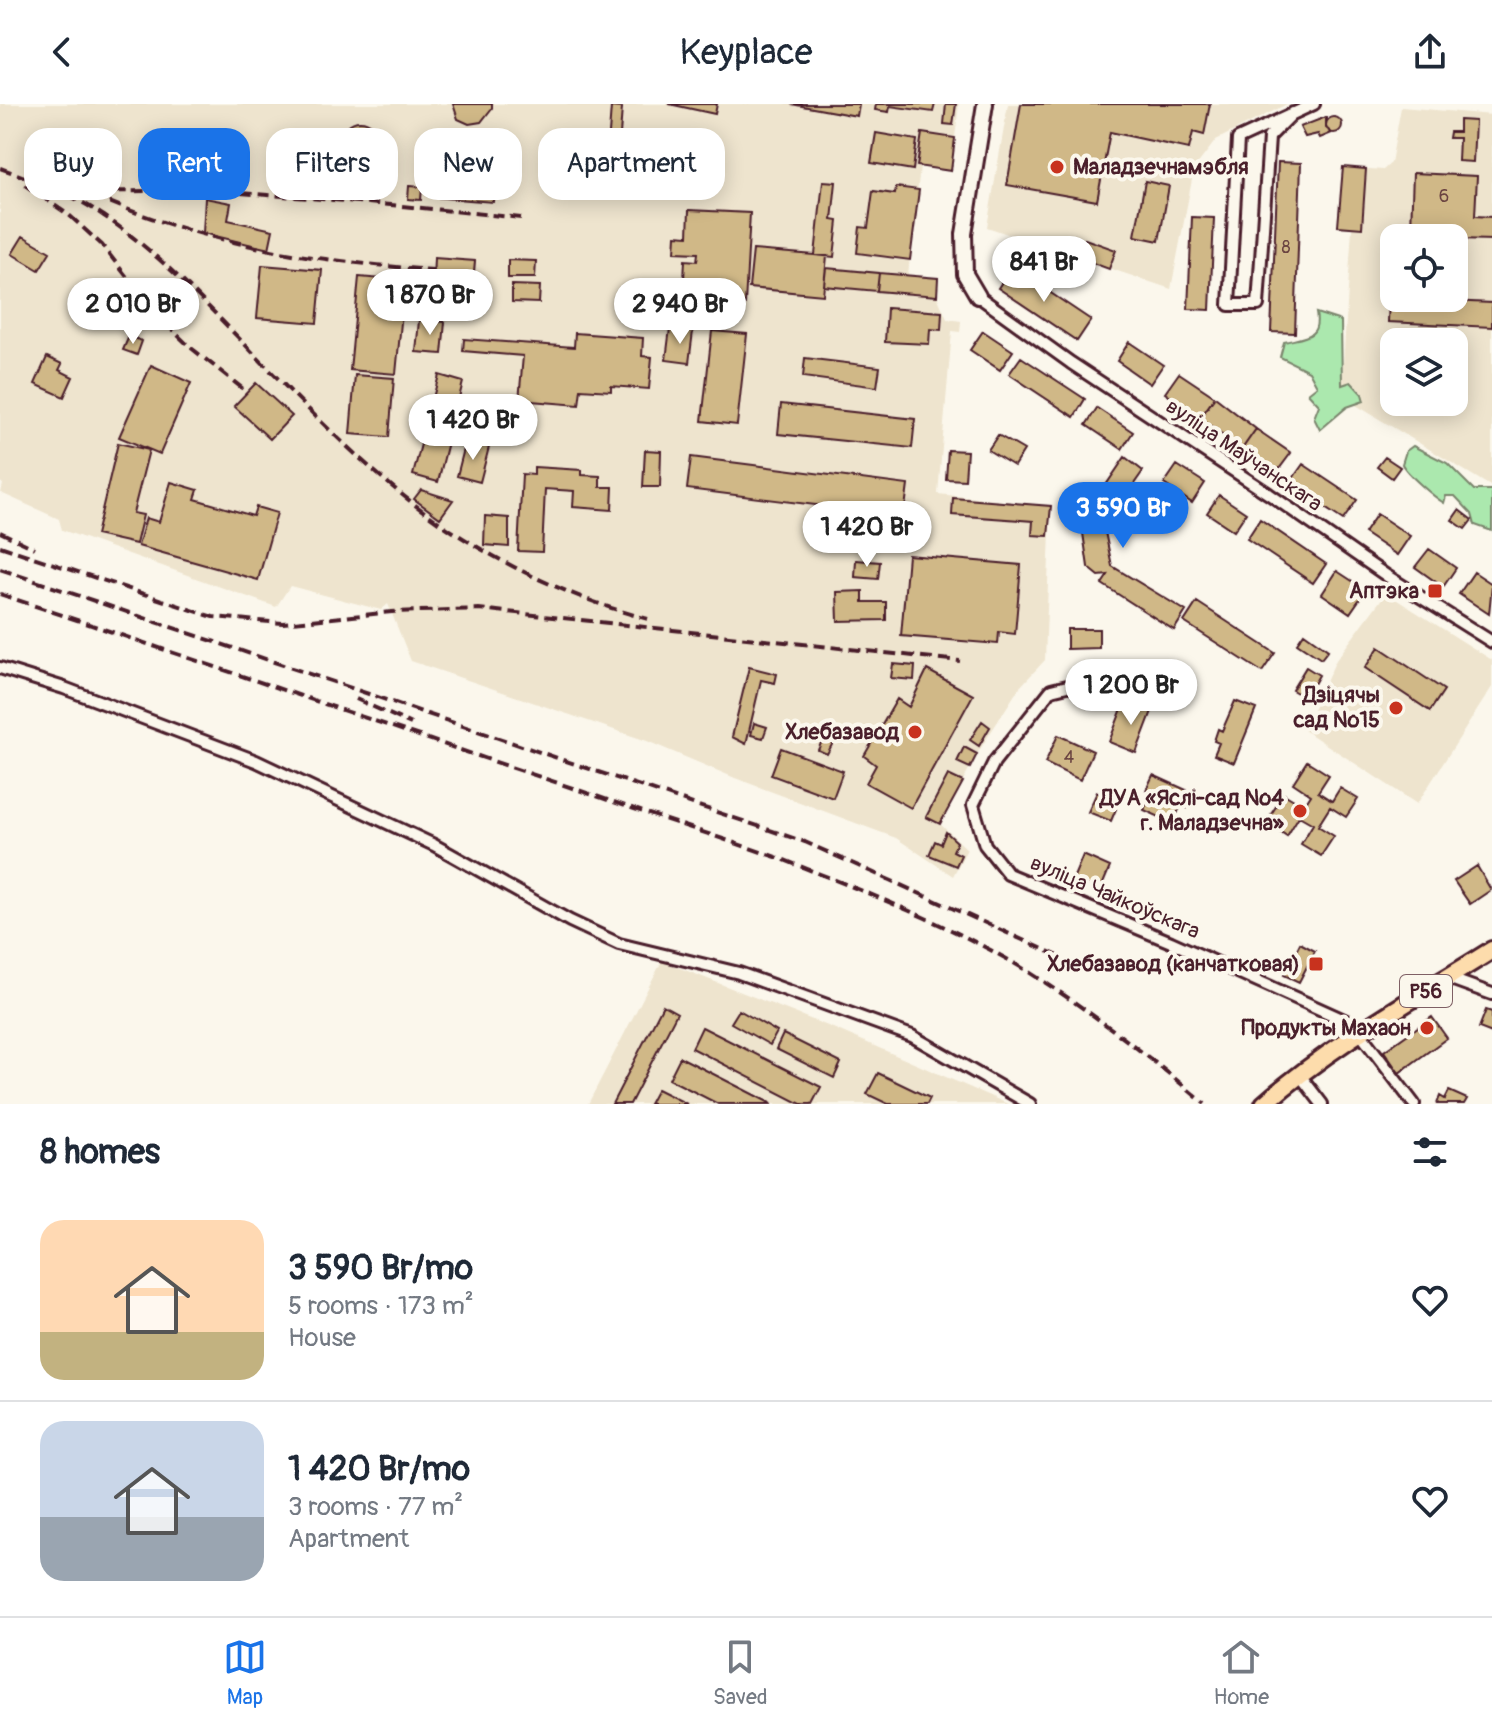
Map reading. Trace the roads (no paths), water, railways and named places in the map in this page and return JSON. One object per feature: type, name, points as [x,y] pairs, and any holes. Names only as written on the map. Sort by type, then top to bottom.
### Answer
[{"type":"main road","name":"Р56","points":[[1264,1104],[1299,1074],[1360,1031],[1492,950]]},
{"type":"street","points":[[978,296],[965,274],[964,234],[985,104]]},
{"type":"street","points":[[1293,113],[1269,137],[1258,305],[1229,305],[1238,139],[1293,113],[1314,104]]},
{"type":"street","name":"вуліца Маўчанскага","points":[[978,296],[1071,363],[1387,576],[1492,642]]},
{"type":"street","name":"вуліца Чайкоўскага","points":[[1145,667],[1051,690],[994,762],[973,805],[985,845],[1008,874],[1316,1006],[1360,1031]]},
{"type":"street","points":[[0,668],[64,688],[256,761],[434,845],[570,921],[619,944],[739,973],[912,1036],[1030,1104]]},
{"type":"street","points":[[1448,978],[1492,994]]},
{"type":"street","points":[[1360,1031],[1414,1104]]},
{"type":"street","points":[[1299,1074],[1322,1104]]},
{"type":"railway","points":[[0,168],[80,201],[138,241],[337,437],[432,517],[521,570],[585,598],[648,619]]},
{"type":"railway","points":[[122,191],[246,193],[521,218]]},
{"type":"railway","points":[[47,200],[102,245],[156,314],[190,347],[247,392]]},
{"type":"railway","points":[[105,200],[177,227],[260,248],[345,262],[433,270]]},
{"type":"railway","points":[[0,532],[34,548]]},
{"type":"railway","points":[[0,546],[213,617],[283,623],[392,612],[479,609],[960,661]]},
{"type":"railway","points":[[0,569],[805,842],[1063,958]]},
{"type":"railway","points":[[0,594],[779,858],[872,895],[965,937],[1024,969],[1117,1033],[1205,1104]]},
{"type":"railway","points":[[356,699],[411,724]]},
{"type":"place","name":"Маладзечнамэбля","points":[[1057,167]]},
{"type":"place","name":"Аптэка","points":[[1435,591]]},
{"type":"place","name":"Дзіцячы сад №15","points":[[1396,708]]},
{"type":"place","name":"Хлебазавод","points":[[915,732]]},
{"type":"place","name":"ДУА «Яслі-сад №4 г. Маладзечна»","points":[[1300,811]]},
{"type":"place","name":"Хлебазавод (канчатковая)","points":[[1316,964]]},
{"type":"place","name":"Продукты Махаон","points":[[1427,1028]]}]
